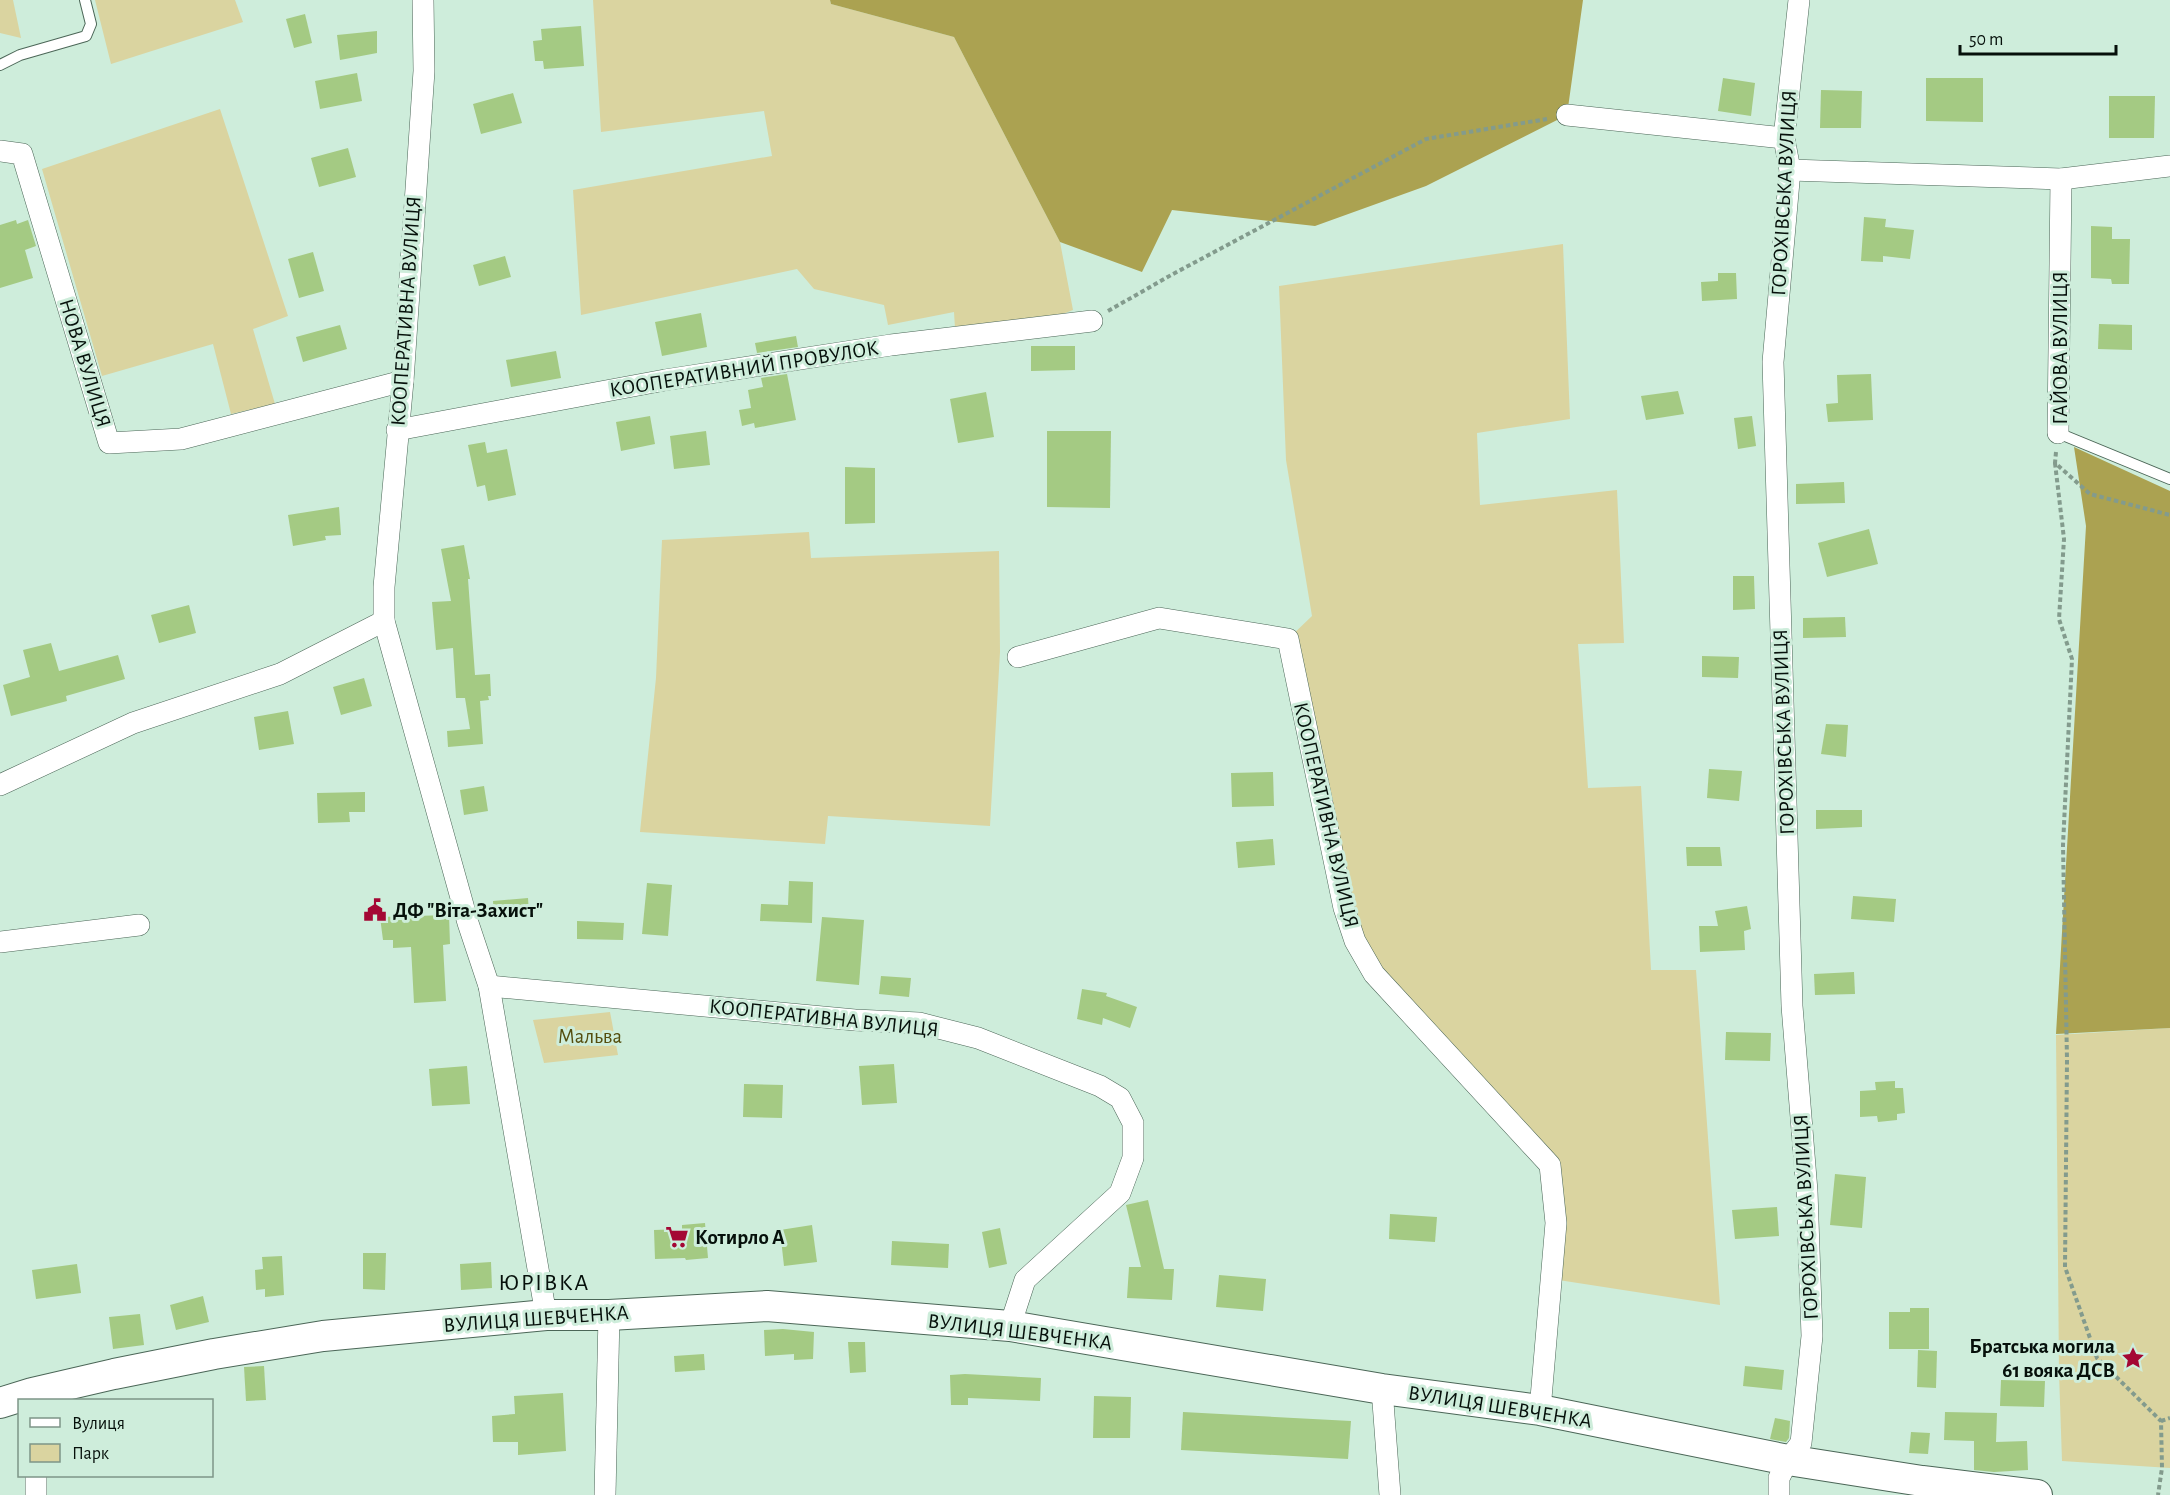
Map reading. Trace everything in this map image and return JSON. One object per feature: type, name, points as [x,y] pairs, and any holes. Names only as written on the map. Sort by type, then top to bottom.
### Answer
[{"type":"street","name":"КООПЕРАТИВНА ВУЛИЦЯ","points":[[423,0],[424,71],[403,381],[384,587],[384,621],[468,923],[489,986],[546,1316]]},
{"type":"street","name":"ГОРОХІВСЬКА ВУЛИЦЯ","points":[[1779,1495],[1779,1478],[1788,1460],[1801,1443],[1812,1336],[1807,1191],[1792,1006],[1773,362],[1790,170],[1784,138],[1799,0]]},
{"type":"street","points":[[1567,115],[1784,138]]},
{"type":"street","name":"НОВА ВУЛИЦЯ","points":[[0,151],[22,154],[109,443],[181,439],[403,381]]},
{"type":"street","points":[[1790,170],[2061,179],[2170,166]]},
{"type":"street","name":"ГАЙОВА ВУЛИЦЯ","points":[[2058,433],[2061,179]]},
{"type":"street","name":"КООПЕРАТИВНИЙ ПРОВУЛОК","points":[[398,430],[688,376],[891,345],[1092,321]]},
{"type":"street","name":"КООПЕРАТИВНА ВУЛИЦЯ","points":[[1018,657],[1159,618],[1288,639],[1344,908],[1355,940],[1374,974],[1550,1165],[1556,1223],[1540,1410]]},
{"type":"street","points":[[0,785],[133,723],[280,674],[384,621]]},
{"type":"street","points":[[0,942],[139,925]]},
{"type":"street","name":"КООПЕРАТИВНА ВУЛИЦЯ","points":[[489,986],[855,1020],[919,1023],[978,1038],[1100,1086],[1120,1098],[1134,1123],[1133,1158],[1120,1193],[1026,1280],[1010,1326]]},
{"type":"street","name":"ВУЛИЦЯ ШЕВЧЕНКА","points":[[32,1397],[214,1354],[312,1338],[546,1316],[766,1306],[1010,1326],[1382,1389],[1540,1410],[1788,1460],[1922,1481],[2037,1495]]},
{"type":"street","points":[[605,1495],[609,1314]]},
{"type":"street","points":[[1382,1389],[1390,1495]]},
{"type":"street","name":"ВУЛИЦЯ ШЕВЧЕНКА","points":[[0,1403],[18,1400]]},
{"type":"street","points":[[36,1477],[36,1495]]},
{"type":"lane","points":[[0,65],[20,56],[86,36],[91,24],[85,0]]},
{"type":"lane","name":"ГАЙОВА ВУЛИЦЯ","points":[[2058,433],[2170,479]]},
{"type":"path","points":[[1092,321],[1173,274],[1425,140],[1567,115]]},
{"type":"path","points":[[2058,433],[2055,463],[2064,539],[2060,619],[2072,659],[2063,844],[2067,1060],[2065,1267],[2097,1358],[2161,1421],[2162,1467],[2158,1495]]},
{"type":"path","points":[[2055,463],[2090,494],[2170,515]]},
{"type":"path","points":[[2161,1421],[2170,1418]]},
{"type":"green space","points":[[0,0],[13,0],[21,38],[0,33]]},
{"type":"green space","points":[[95,0],[235,0],[243,22],[111,64]]},
{"type":"green space","points":[[593,0],[830,0],[831,4],[954,37],[1060,242],[1073,310],[1050,319],[955,328],[954,312],[888,325],[884,305],[814,289],[797,269],[581,315],[573,190],[772,156],[764,111],[601,132]]},
{"type":"green space","points":[[220,109],[288,316],[253,329],[275,404],[231,414],[213,344],[102,376],[42,169]]},
{"type":"green space","points":[[1563,244],[1570,419],[1477,433],[1480,505],[1617,490],[1624,643],[1578,644],[1588,788],[1641,786],[1651,970],[1696,970],[1720,1305],[1552,1279],[1550,1165],[1355,941],[1288,639],[1312,616],[1286,460],[1279,286]]},
{"type":"green space","points":[[809,532],[811,558],[999,551],[1000,652],[990,826],[828,816],[825,844],[640,832],[656,678],[662,540]]},
{"type":"green space","name":"Мальва","points":[[610,1012],[618,1055],[544,1063],[533,1020]]},
{"type":"green space","points":[[2170,1028],[2170,1468],[2062,1461],[2056,1035]]},
{"type":"shaded area","points":[[830,0],[1583,0],[1567,115],[1426,186],[1315,226],[1172,210],[1142,272],[1060,242],[954,37],[831,4]]},
{"type":"shaded area","points":[[2074,447],[2170,491],[2170,1028],[2056,1034],[2086,526]]},
{"type":"building","points":[[305,14],[312,43],[294,48],[286,19]]},
{"type":"building","points":[[581,26],[584,66],[544,69],[543,61],[535,61],[533,41],[542,40],[541,29]]},
{"type":"building","points":[[377,31],[377,53],[340,60],[337,35]]},
{"type":"building","points":[[357,73],[362,101],[320,109],[315,81]]},
{"type":"building","points":[[1723,78],[1755,83],[1751,116],[1718,111]]},
{"type":"building","points":[[1926,78],[1983,78],[1983,122],[1926,121]]},
{"type":"building","points":[[1821,90],[1862,91],[1861,128],[1820,128]]},
{"type":"building","points":[[513,93],[522,123],[481,134],[473,104]]},
{"type":"building","points":[[2109,96],[2155,96],[2154,138],[2109,138]]},
{"type":"building","points":[[348,148],[356,177],[319,187],[311,158]]},
{"type":"building","points":[[1864,217],[1886,219],[1885,227],[1914,230],[1910,259],[1883,256],[1883,262],[1861,261]]},
{"type":"building","points":[[16,220],[17,224],[28,220],[36,246],[25,250],[33,278],[0,288],[0,225]]},
{"type":"building","points":[[2091,226],[2112,227],[2112,239],[2130,239],[2129,284],[2112,284],[2111,279],[2091,278]]},
{"type":"building","points":[[313,252],[324,291],[299,298],[288,259]]},
{"type":"building","points":[[505,256],[511,277],[479,286],[473,265]]},
{"type":"building","points":[[1718,273],[1736,273],[1737,299],[1702,301],[1701,282],[1718,281]]},
{"type":"building","points":[[701,313],[707,347],[662,356],[655,322]]},
{"type":"building","points":[[2099,324],[2132,325],[2132,350],[2098,349]]},
{"type":"building","points":[[340,325],[347,349],[303,362],[296,337]]},
{"type":"building","points":[[796,336],[798,347],[757,353],[755,343]]},
{"type":"building","points":[[1031,346],[1075,346],[1075,370],[1031,371]]},
{"type":"building","points":[[556,351],[561,378],[511,387],[506,360]]},
{"type":"building","points":[[787,374],[796,420],[755,428],[754,423],[742,426],[739,410],[751,408],[748,390],[763,387],[761,378]]},
{"type":"building","points":[[1871,374],[1873,420],[1828,422],[1826,404],[1838,403],[1837,375]]},
{"type":"building","points":[[1678,391],[1684,414],[1646,420],[1641,396]]},
{"type":"building","points":[[986,392],[994,437],[958,443],[950,399]]},
{"type":"building","points":[[650,416],[655,444],[621,451],[616,422]]},
{"type":"building","points":[[1752,416],[1756,446],[1738,449],[1734,418]]},
{"type":"building","points":[[706,431],[710,465],[674,469],[670,436]]},
{"type":"building","points":[[1047,431],[1111,431],[1110,508],[1047,507]]},
{"type":"building","points":[[485,442],[487,453],[507,449],[516,495],[488,501],[485,485],[477,487],[468,445]]},
{"type":"building","points":[[845,467],[875,468],[875,523],[845,524]]},
{"type":"building","points":[[1844,482],[1845,503],[1796,504],[1796,484]]},
{"type":"building","points":[[339,507],[341,535],[325,536],[326,540],[293,546],[288,515]]},
{"type":"building","points":[[1869,529],[1878,564],[1827,577],[1818,543]]},
{"type":"building","points":[[464,545],[470,579],[468,579],[475,675],[490,674],[491,696],[488,696],[489,700],[480,701],[483,744],[448,747],[447,731],[470,729],[465,698],[456,698],[453,648],[436,650],[432,602],[451,601],[441,549]]},
{"type":"building","points":[[1733,576],[1754,576],[1755,609],[1733,610]]},
{"type":"building","points":[[189,605],[196,633],[159,643],[151,615]]},
{"type":"building","points":[[1845,617],[1846,637],[1803,638],[1803,618]]},
{"type":"building","points":[[51,643],[59,671],[118,655],[125,679],[66,696],[67,701],[11,716],[3,685],[30,677],[23,650]]},
{"type":"building","points":[[1702,656],[1739,657],[1738,678],[1702,677]]},
{"type":"building","points":[[364,678],[372,706],[341,715],[333,687]]},
{"type":"building","points":[[288,711],[294,744],[259,750],[254,717]]},
{"type":"building","points":[[1826,724],[1848,725],[1846,757],[1821,754]]},
{"type":"building","points":[[1709,769],[1742,771],[1739,801],[1707,798]]},
{"type":"building","points":[[1273,772],[1274,806],[1232,807],[1231,773]]},
{"type":"building","points":[[484,786],[488,811],[464,815],[460,790]]},
{"type":"building","points":[[365,792],[365,812],[349,812],[350,822],[318,823],[317,793]]},
{"type":"building","points":[[1816,810],[1862,810],[1862,827],[1816,829]]},
{"type":"building","points":[[1273,839],[1275,865],[1238,868],[1236,842]]},
{"type":"building","points":[[1686,847],[1720,847],[1722,866],[1687,866]]},
{"type":"building","points":[[789,881],[813,882],[812,923],[760,921],[761,904],[788,905]]},
{"type":"building","points":[[647,883],[672,885],[668,936],[642,934]]},
{"type":"building","points":[[1853,896],[1896,899],[1894,922],[1851,919]]},
{"type":"building","points":[[528,898],[529,914],[494,917],[493,901]]},
{"type":"building","points":[[1747,906],[1751,929],[1744,931],[1745,950],[1700,952],[1699,926],[1718,926],[1715,911]]},
{"type":"building","points":[[449,915],[450,944],[443,945],[446,1001],[414,1003],[411,947],[393,948],[393,940],[383,940],[380,917]]},
{"type":"building","points":[[822,917],[864,920],[859,985],[816,981]]},
{"type":"building","points":[[577,921],[624,923],[623,940],[577,939]]},
{"type":"building","points":[[1854,972],[1855,994],[1815,995],[1814,974]]},
{"type":"building","points":[[881,976],[911,978],[909,997],[879,994]]},
{"type":"building","points":[[1082,989],[1107,993],[1106,996],[1137,1007],[1130,1028],[1103,1018],[1102,1025],[1077,1019]]},
{"type":"building","points":[[1726,1032],[1771,1033],[1770,1061],[1725,1060]]},
{"type":"building","points":[[894,1064],[897,1103],[862,1105],[859,1066]]},
{"type":"building","points":[[467,1066],[470,1104],[432,1106],[429,1069]]},
{"type":"building","points":[[1895,1081],[1895,1088],[1903,1088],[1905,1113],[1897,1114],[1897,1120],[1878,1122],[1877,1116],[1860,1117],[1860,1091],[1876,1090],[1875,1082]]},
{"type":"building","points":[[744,1084],[783,1085],[782,1118],[743,1117]]},
{"type":"building","points":[[1835,1174],[1866,1177],[1862,1228],[1830,1225]]},
{"type":"building","points":[[1148,1200],[1164,1269],[1174,1269],[1172,1300],[1127,1298],[1129,1267],[1141,1267],[1126,1205]]},
{"type":"building","points":[[1777,1207],[1779,1236],[1735,1239],[1732,1210]]},
{"type":"building","points":[[1390,1214],[1437,1217],[1435,1242],[1389,1239]]},
{"type":"building","points":[[705,1223],[708,1258],[655,1259],[654,1230],[682,1229],[682,1225]]},
{"type":"building","points":[[812,1225],[817,1262],[784,1266],[780,1230]]},
{"type":"building","points":[[1000,1228],[1007,1264],[989,1268],[982,1232]]},
{"type":"building","points":[[892,1241],[949,1244],[948,1268],[891,1265]]},
{"type":"building","points":[[363,1253],[386,1253],[385,1290],[363,1289]]},
{"type":"building","points":[[282,1256],[284,1295],[265,1297],[265,1289],[256,1290],[255,1270],[263,1269],[262,1257]]},
{"type":"building","points":[[491,1262],[492,1288],[461,1290],[460,1264]]},
{"type":"building","points":[[77,1264],[81,1293],[36,1299],[32,1270]]},
{"type":"building","points":[[1219,1275],[1266,1279],[1263,1311],[1216,1307]]},
{"type":"building","points":[[203,1296],[209,1322],[176,1330],[170,1305]]},
{"type":"building","points":[[1910,1308],[1929,1308],[1929,1349],[1889,1349],[1889,1312],[1910,1312]]},
{"type":"building","points":[[140,1314],[144,1345],[113,1349],[109,1317]]},
{"type":"building","points":[[764,1330],[814,1332],[813,1359],[794,1360],[794,1354],[765,1356]]},
{"type":"building","points":[[848,1342],[865,1342],[866,1372],[850,1373]]},
{"type":"building","points":[[1918,1350],[1937,1351],[1936,1388],[1917,1387]]},
{"type":"building","points":[[704,1354],[705,1370],[675,1372],[674,1356]]},
{"type":"building","points":[[264,1366],[266,1400],[246,1401],[244,1367]]},
{"type":"building","points":[[1745,1366],[1784,1370],[1782,1390],[1743,1386]]},
{"type":"building","points":[[950,1375],[1041,1378],[1040,1401],[968,1398],[968,1405],[951,1405]]},
{"type":"building","points":[[2001,1380],[2045,1381],[2044,1407],[2000,1406]]},
{"type":"building","points":[[563,1393],[566,1451],[518,1455],[518,1442],[493,1442],[492,1416],[515,1414],[514,1396]]},
{"type":"building","points":[[1094,1396],[1131,1397],[1130,1438],[1093,1438]]},
{"type":"building","points":[[1183,1412],[1351,1421],[1348,1459],[1181,1450]]},
{"type":"building","points":[[1945,1412],[1997,1413],[1996,1442],[2027,1441],[2028,1470],[1994,1472],[1974,1470],[1974,1441],[1944,1440]]},
{"type":"building","points":[[1775,1418],[1790,1421],[1789,1438],[1786,1442],[1770,1439]]},
{"type":"building","points":[[1911,1432],[1930,1433],[1928,1454],[1909,1453]]},
{"type":"place","name":"ДФ \"Віта-Захист\"","points":[[375,910]]},
{"type":"place","name":"Котирло А","points":[[677,1237]]},
{"type":"place","name":"Братська могила 61 вояка ДСВ","points":[[2133,1358]]},
{"type":"district","name":"ЮРІВКА","points":[[544,1283]]}]
